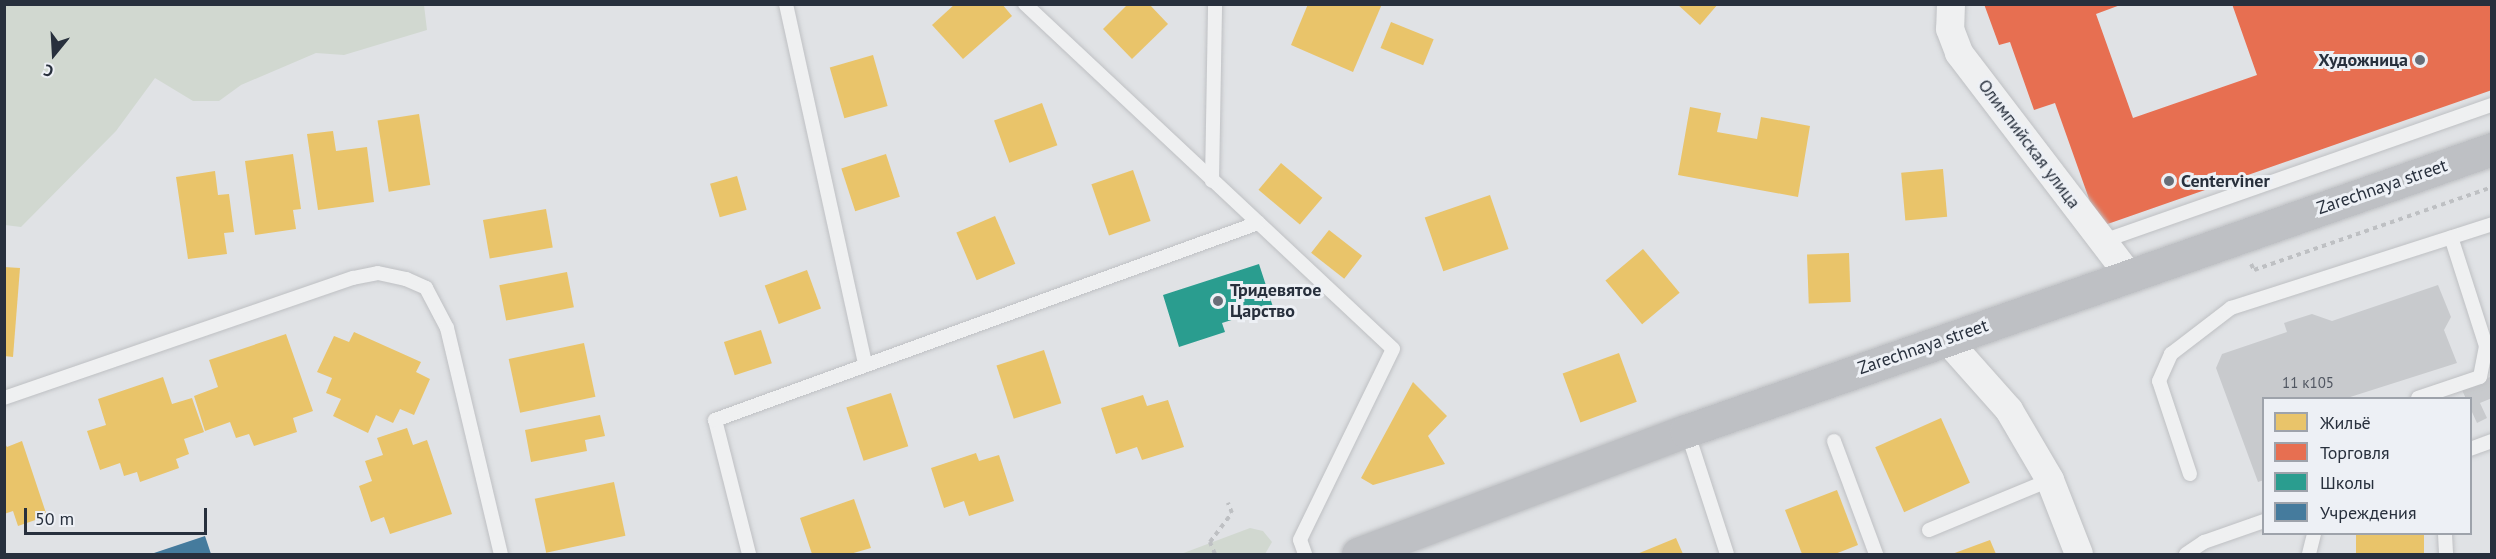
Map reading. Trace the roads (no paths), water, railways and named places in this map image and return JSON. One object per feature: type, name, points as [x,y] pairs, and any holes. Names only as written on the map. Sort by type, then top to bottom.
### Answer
[{"type":"main road","name":"Zarechnaya street","points":[[1358,555],[1686,430],[2492,149]]},
{"type":"street","name":"Олимпийская улица","points":[[1951,4],[1950,29],[1959,52],[2129,275]]},
{"type":"street","points":[[1946,339],[2009,410],[2050,480],[2079,555]]},
{"type":"lane","points":[[786,4],[865,363]]},
{"type":"lane","points":[[1025,4],[1393,349],[1390,364],[1299,540],[1305,555]]},
{"type":"lane","points":[[1212,181],[1215,4]]},
{"type":"lane","points":[[2103,241],[2492,105]]},
{"type":"lane","points":[[749,555],[715,420],[865,363],[1258,223]]},
{"type":"lane","points":[[2190,474],[2159,381],[2171,354],[2231,308],[2492,224]]},
{"type":"lane","points":[[2424,397],[2480,377],[2486,346],[2451,237]]},
{"type":"lane","points":[[4,398],[353,278],[378,273],[406,279],[426,288],[447,328],[501,555]]},
{"type":"lane","points":[[1686,430],[1728,555]]},
{"type":"lane","points":[[1834,441],[1875,555]]},
{"type":"lane","points":[[2472,448],[2492,441]]},
{"type":"lane","points":[[1929,530],[2050,480]]},
{"type":"lane","points":[[2186,555],[2204,542],[2262,522]]},
{"type":"lane","points":[[2309,555],[2314,535]]},
{"type":"lane","points":[[2445,535],[2446,555]]},
{"type":"place","name":"Художница","points":[[2420,60]]},
{"type":"place","name":"Centerviner","points":[[2169,181]]},
{"type":"place","name":"Тридевятое Царство","points":[[1218,301]]}]
